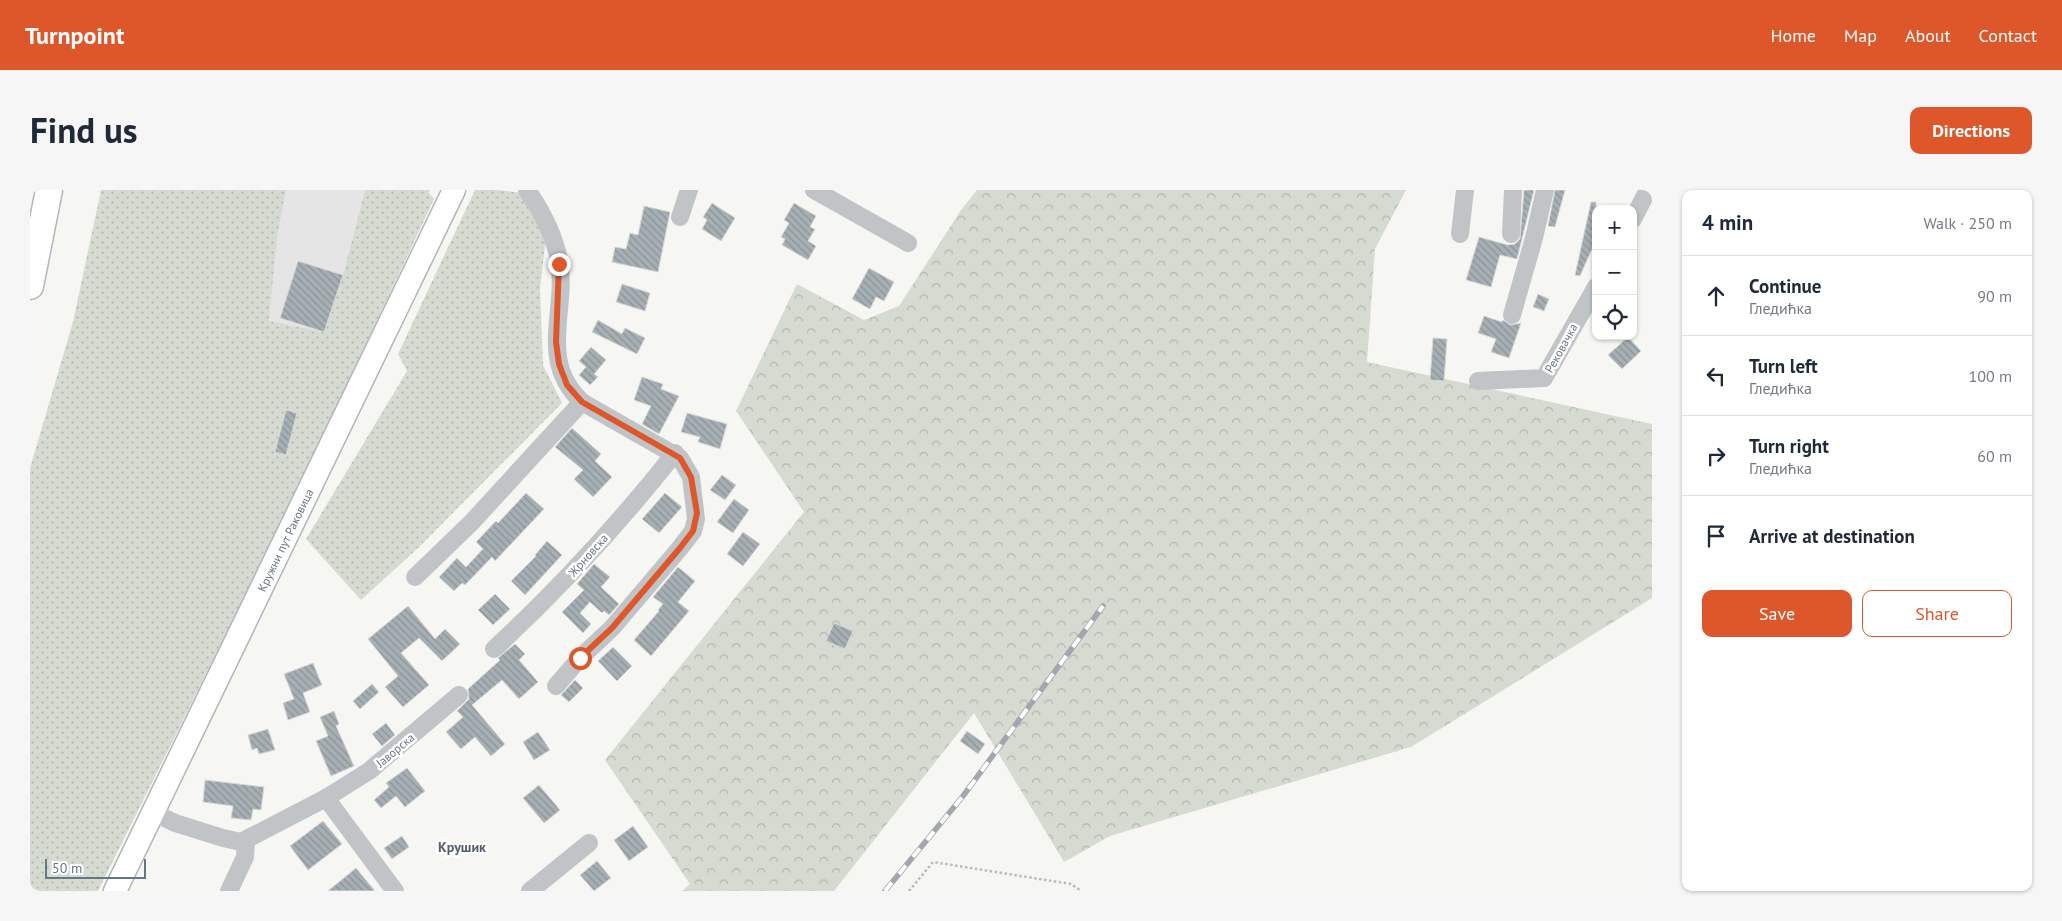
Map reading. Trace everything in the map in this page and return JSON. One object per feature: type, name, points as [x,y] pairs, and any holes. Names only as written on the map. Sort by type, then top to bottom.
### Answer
[{"type":"highway","points":[[30,286],[49,190]]},
{"type":"main road","name":"Кружни пут Раковица","points":[[115,891],[454,190]]},
{"type":"street","points":[[527,190],[546,222],[557,254],[559,282],[556,342],[559,364],[567,385],[582,402],[675,453],[684,463],[691,477],[697,513],[693,531],[612,628],[580,658],[556,686]]},
{"type":"street","points":[[680,217],[688,190]]},
{"type":"street","points":[[814,190],[908,243]]},
{"type":"street","points":[[1460,234],[1465,190]]},
{"type":"street","points":[[1511,234],[1513,190]]},
{"type":"street","points":[[1512,314],[1534,238],[1545,190]]},
{"type":"street","points":[[1637,211],[1648,190]]},
{"type":"street","name":"Рековачка","points":[[1478,381],[1544,378],[1592,294]]},
{"type":"street","points":[[415,577],[483,510],[582,402]]},
{"type":"street","name":"Жрновска","points":[[494,649],[545,602],[580,565],[675,453]]},
{"type":"street","name":"Јаворска","points":[[246,840],[326,798],[369,771],[459,695]]},
{"type":"street","points":[[326,798],[395,891]]},
{"type":"street","points":[[153,812],[175,823],[236,842],[246,840],[246,857],[230,891]]},
{"type":"street","points":[[530,891],[589,843]]},
{"type":"path","points":[[909,891],[933,862],[1071,884],[1081,891]]},
{"type":"shaded area","points":[[286,190],[365,190],[343,275],[324,332],[269,322],[277,233]]},
{"type":"green space","points":[[101,190],[286,190],[277,237],[269,321],[324,332],[343,275],[365,190],[430,190],[429,193],[434,199],[305,475],[98,891],[30,891],[30,468],[73,322]]},
{"type":"green space","points":[[475,190],[499,190],[522,193],[546,238],[540,288],[543,365],[562,403],[418,548],[361,600],[306,539],[407,371],[398,354]]},
{"type":"green space","points":[[977,190],[1406,190],[1375,249],[1367,362],[1652,424],[1652,598],[1411,747],[1110,836],[1064,862],[974,713],[834,891],[682,891],[690,884],[605,760],[804,512],[736,411],[797,284],[864,320],[899,306],[961,210]]},
{"type":"building","points":[[1524,190],[1534,190],[1517,259],[1500,255],[1491,287],[1466,280],[1479,237],[1508,245],[1515,244],[1520,239]]},
{"type":"building","points":[[1555,190],[1565,190],[1555,227],[1548,226]]},
{"type":"building","points":[[1591,202],[1596,202],[1596,205],[1592,205],[1592,249],[1580,276],[1575,275]]},
{"type":"building","points":[[712,203],[735,218],[721,241],[702,229],[707,220],[703,217]]},
{"type":"building","points":[[794,203],[816,216],[810,227],[815,229],[808,241],[816,246],[808,260],[782,245],[785,239],[781,237],[789,223],[784,220]]},
{"type":"building","points":[[644,206],[670,212],[658,272],[612,262],[615,247],[626,249],[630,233],[638,235]]},
{"type":"building","points":[[298,261],[343,275],[324,332],[280,318]]},
{"type":"building","points":[[869,268],[894,282],[884,301],[876,297],[870,309],[852,299]]},
{"type":"building","points":[[622,284],[650,293],[645,311],[616,302]]},
{"type":"building","points":[[1538,294],[1549,299],[1544,311],[1533,307]]},
{"type":"building","points":[[1484,316],[1502,322],[1503,320],[1510,325],[1521,323],[1509,358],[1491,352],[1496,339],[1478,333]]},
{"type":"building","points":[[598,320],[622,334],[625,328],[645,338],[637,354],[592,332]]},
{"type":"building","points":[[1433,338],[1447,339],[1444,381],[1430,380]]},
{"type":"building","points":[[1625,340],[1631,340],[1641,351],[1622,369],[1608,355]]},
{"type":"building","points":[[591,347],[606,360],[594,374],[598,377],[590,385],[579,375],[586,367],[579,361]]},
{"type":"building","points":[[642,377],[663,384],[661,389],[679,396],[659,434],[642,424],[651,406],[634,400]]},
{"type":"building","points":[[286,410],[297,413],[286,455],[275,452]]},
{"type":"building","points":[[687,413],[727,424],[720,449],[698,442],[700,437],[681,432]]},
{"type":"building","points":[[572,428],[601,454],[595,461],[612,477],[593,497],[574,479],[583,470],[555,447]]},
{"type":"building","points":[[722,475],[736,485],[725,500],[710,490]]},
{"type":"building","points":[[526,493],[544,509],[495,561],[492,557],[465,585],[462,583],[454,591],[439,577],[457,558],[466,567],[483,549],[476,542],[496,521],[498,523]]},
{"type":"building","points":[[665,493],[682,507],[659,533],[642,519]]},
{"type":"building","points":[[734,499],[749,510],[733,533],[717,522]]},
{"type":"building","points":[[743,532],[760,544],[743,566],[727,554]]},
{"type":"building","points":[[547,541],[562,555],[525,595],[511,581],[536,556]]},
{"type":"building","points":[[594,564],[610,577],[601,587],[619,604],[609,615],[604,611],[602,613],[590,602],[580,613],[591,624],[583,633],[562,612],[584,590],[577,584]]},
{"type":"building","points":[[678,567],[695,581],[678,602],[689,611],[651,656],[634,640],[659,611],[663,604],[653,597]]},
{"type":"building","points":[[495,594],[510,609],[493,625],[478,610]]},
{"type":"building","points":[[408,606],[435,639],[445,629],[460,644],[442,661],[419,638],[401,653],[429,685],[403,707],[385,687],[398,676],[368,639]]},
{"type":"building","points":[[834,623],[853,631],[845,649],[826,641]]},
{"type":"building","points":[[515,644],[525,654],[519,660],[538,682],[519,699],[502,680],[472,705],[505,744],[491,756],[475,737],[461,749],[446,732],[463,717],[457,711],[469,699],[468,689],[500,660],[498,658]]},
{"type":"building","points":[[613,647],[632,666],[617,681],[598,661]]},
{"type":"building","points":[[313,663],[322,685],[303,693],[310,712],[288,720],[283,703],[294,699],[284,674]]},
{"type":"building","points":[[575,680],[583,688],[569,702],[561,695]]},
{"type":"building","points":[[372,684],[379,692],[360,709],[353,701]]},
{"type":"building","points":[[334,711],[339,724],[336,726],[354,766],[331,776],[316,741],[328,736],[320,717]]},
{"type":"building","points":[[386,723],[395,735],[382,746],[372,734]]},
{"type":"building","points":[[268,729],[275,750],[259,754],[257,748],[252,750],[248,735]]},
{"type":"building","points":[[967,731],[985,744],[978,754],[960,741]]},
{"type":"building","points":[[538,732],[550,750],[534,760],[523,742]]},
{"type":"building","points":[[407,768],[425,791],[405,807],[396,796],[381,808],[374,800],[389,787],[386,783]]},
{"type":"building","points":[[205,780],[264,787],[261,810],[253,809],[251,820],[231,818],[233,806],[203,802]]},
{"type":"building","points":[[539,785],[560,810],[544,823],[523,798]]},
{"type":"building","points":[[323,821],[342,844],[308,870],[290,846]]},
{"type":"building","points":[[633,826],[648,847],[629,861],[614,840]]},
{"type":"building","points":[[402,836],[409,847],[392,859],[384,848]]},
{"type":"building","points":[[597,861],[611,878],[594,891],[580,875]]},
{"type":"building","points":[[356,868],[375,891],[328,891]]},
{"type":"railway","points":[[885,891],[963,796],[1103,606]]},
{"type":"district","name":"Крушик","points":[[462,847]]},
{"type":"route","points":[[559,264],[556,342],[563,378],[582,402],[675,453],[680,458],[691,477],[697,513],[695,526],[690,536],[612,628],[580,658]]}]
